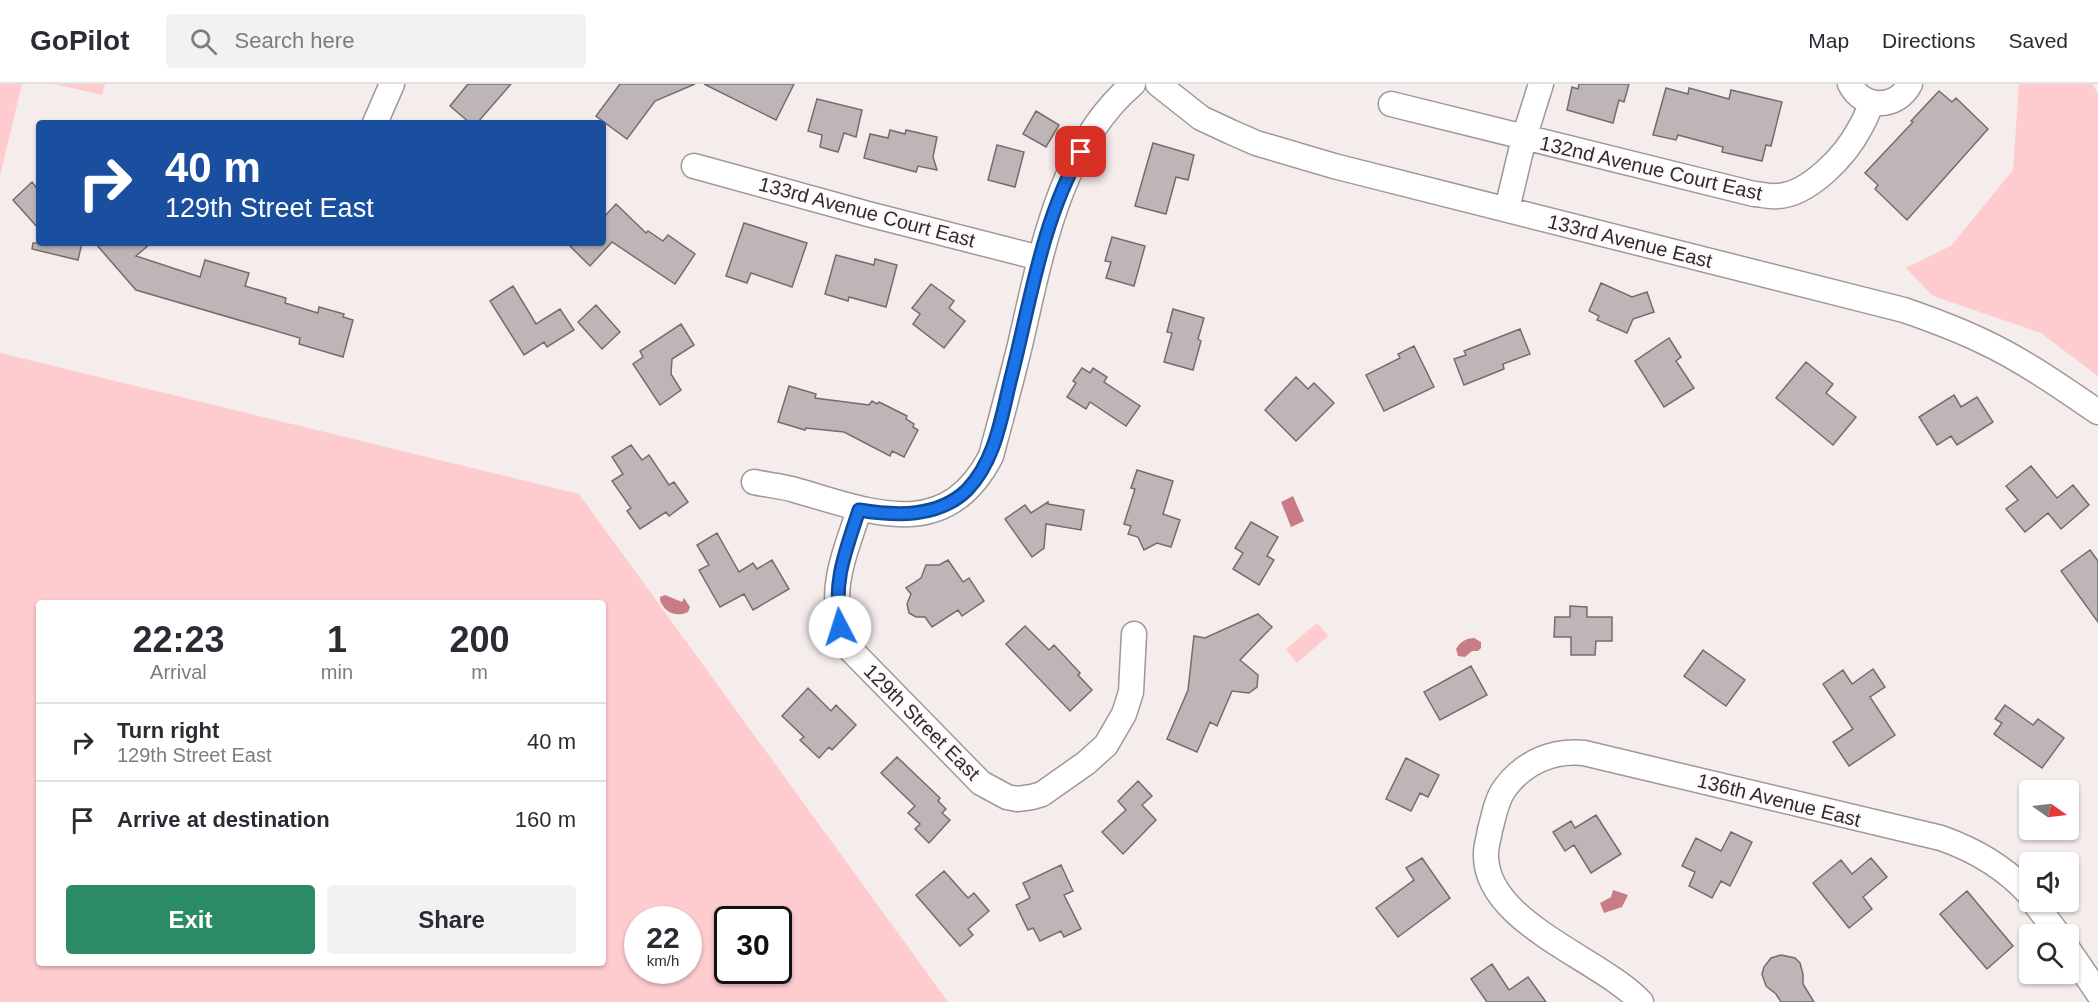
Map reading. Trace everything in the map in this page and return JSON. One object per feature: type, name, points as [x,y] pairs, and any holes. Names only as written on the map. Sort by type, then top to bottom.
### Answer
[{"type":"street","points":[[376,120],[392,84]]},
{"type":"street","points":[[754,482],[792,489],[859,510],[903,514],[921,513],[938,508],[966,490],[991,456],[1040,258],[1060,194],[1074,165],[1105,114],[1133,84]]},
{"type":"street","name":"133rd Avenue East","points":[[1158,84],[1201,118],[1256,143],[1334,166],[1915,314],[1982,341],[2007,354],[2098,412]]},
{"type":"street","points":[[1507,209],[1524,138],[1541,84]]},
{"type":"street","points":[[1850,84],[1853,91],[1861,98],[1882,104],[1903,95],[1910,84]]},
{"type":"street","name":"132nd Avenue Court East","points":[[1391,104],[1754,194],[1777,196],[1807,187],[1823,173],[1860,129],[1872,103]]},
{"type":"street","name":"133rd Avenue Court East","points":[[694,166],[1040,258]]},
{"type":"street","name":"129th Street East","points":[[859,510],[839,574],[836,604],[840,627],[848,647],[981,783],[998,793],[1017,799],[1032,798],[1042,794],[1086,763],[1106,745],[1124,714],[1131,692],[1134,634]]},
{"type":"street","name":"136th Avenue East","points":[[1641,1002],[1602,970],[1548,938],[1503,900],[1493,881],[1486,853],[1499,798],[1517,775],[1541,758],[1571,752],[1584,753],[1941,838],[1964,846],[1982,856],[2002,869],[2019,885]]},
{"type":"street","points":[[2079,965],[2098,993]]},
{"type":"shaded area","points":[[0,84],[22,84],[0,176]]},
{"type":"shaded area","points":[[54,84],[105,84],[102,95]]},
{"type":"shaded area","points":[[2019,84],[2092,84],[2098,93],[2098,376],[2041,333],[1933,296],[1906,268],[1951,246],[2013,170]]},
{"type":"shaded area","points":[[0,353],[579,494],[948,1002],[0,1002]]},
{"type":"shaded area","points":[[1293,496],[1304,521],[1291,527],[1281,502]]},
{"type":"shaded area","points":[[665,595],[682,602],[684,598],[690,607],[688,612],[675,614],[667,611],[660,600],[660,597]]},
{"type":"shaded area","points":[[1317,623],[1328,636],[1297,663],[1286,649]]},
{"type":"shaded area","points":[[1474,638],[1481,642],[1481,648],[1465,657],[1458,656],[1456,649],[1459,644]]},
{"type":"shaded area","points":[[1613,890],[1628,895],[1622,907],[1604,913],[1600,903],[1611,897]]},
{"type":"building","points":[[468,84],[511,84],[480,120],[466,120],[450,106]]},
{"type":"building","points":[[620,84],[695,84],[655,101],[627,139],[606,123],[606,120],[596,116]]},
{"type":"building","points":[[704,84],[794,84],[776,120]]},
{"type":"building","points":[[1579,84],[1629,84],[1624,102],[1619,100],[1613,123],[1567,110],[1572,87],[1578,89]]},
{"type":"building","points":[[1666,88],[1688,94],[1689,88],[1729,99],[1731,90],[1782,102],[1771,146],[1766,145],[1762,161],[1722,152],[1723,147],[1678,135],[1676,140],[1653,135]]},
{"type":"building","points":[[1939,91],[1952,102],[1956,98],[1988,129],[1907,220],[1875,189],[1878,185],[1865,173]]},
{"type":"building","points":[[817,99],[862,110],[856,137],[844,133],[838,152],[820,147],[822,135],[808,131]]},
{"type":"building","points":[[1036,111],[1059,125],[1046,147],[1023,134]]},
{"type":"building","points":[[890,130],[905,134],[906,130],[937,137],[933,157],[937,170],[918,166],[916,172],[864,158],[870,134],[888,138]]},
{"type":"building","points":[[1153,143],[1194,155],[1188,180],[1176,177],[1166,214],[1135,206]]},
{"type":"building","points":[[997,145],[1024,152],[1015,187],[988,180]]},
{"type":"building","points":[[32,182],[36,187],[36,226],[13,200]]},
{"type":"building","points":[[616,204],[646,233],[648,231],[663,241],[668,235],[695,254],[675,284],[612,242],[590,266],[570,246],[606,246],[606,215]]},
{"type":"building","points":[[744,223],[807,243],[792,287],[751,273],[747,283],[726,276]]},
{"type":"building","points":[[1112,237],[1145,246],[1134,286],[1106,278],[1111,262],[1105,261]]},
{"type":"building","points":[[33,243],[36,243],[36,246],[81,246],[78,260],[32,249]]},
{"type":"building","points":[[98,246],[148,246],[136,256],[200,277],[205,260],[249,273],[245,286],[286,298],[285,303],[318,313],[319,307],[344,314],[343,317],[353,320],[343,357],[299,344],[300,338],[136,290]]},
{"type":"building","points":[[836,255],[874,265],[875,259],[897,265],[886,307],[849,297],[848,301],[825,294]]},
{"type":"building","points":[[1601,283],[1632,297],[1647,292],[1654,312],[1633,319],[1627,333],[1597,320],[1599,316],[1589,311]]},
{"type":"building","points":[[931,284],[954,301],[949,308],[965,321],[944,348],[913,324],[920,314],[912,308]]},
{"type":"building","points":[[513,286],[536,324],[560,309],[574,330],[547,347],[544,342],[524,355],[490,301]]},
{"type":"building","points":[[596,305],[620,332],[602,349],[578,322]]},
{"type":"building","points":[[1173,309],[1204,318],[1198,339],[1201,341],[1193,370],[1164,362],[1172,333],[1167,332]]},
{"type":"building","points":[[681,324],[694,345],[672,359],[671,374],[681,390],[660,405],[633,364],[643,357],[640,351]]},
{"type":"building","points":[[1520,329],[1530,354],[1503,364],[1504,369],[1464,385],[1454,359],[1466,355],[1464,351]]},
{"type":"building","points":[[1669,338],[1681,357],[1676,361],[1694,388],[1664,407],[1635,361]]},
{"type":"building","points":[[1414,346],[1434,387],[1384,411],[1366,375],[1400,358],[1398,354]]},
{"type":"building","points":[[1806,362],[1833,384],[1826,393],[1856,417],[1833,445],[1776,398]]},
{"type":"building","points":[[1082,368],[1090,373],[1093,368],[1107,377],[1104,382],[1140,406],[1126,426],[1090,402],[1086,409],[1067,397],[1076,383],[1073,381]]},
{"type":"building","points":[[1296,377],[1308,389],[1314,383],[1334,403],[1296,441],[1265,410]]},
{"type":"building","points":[[789,386],[816,394],[815,398],[869,405],[872,401],[877,404],[879,402],[907,416],[906,419],[918,430],[904,457],[892,451],[890,456],[844,432],[806,428],[805,430],[778,422]]},
{"type":"building","points":[[1954,395],[1961,407],[1977,397],[1993,422],[1957,445],[1951,436],[1937,445],[1919,417]]},
{"type":"building","points":[[631,445],[642,460],[649,455],[669,485],[674,482],[688,502],[669,516],[666,512],[640,529],[627,511],[631,508],[612,481],[623,474],[612,457]]},
{"type":"building","points":[[2031,466],[2057,498],[2073,485],[2089,505],[2061,529],[2048,513],[2025,532],[2006,509],[2018,500],[2006,486]]},
{"type":"building","points":[[1137,470],[1173,481],[1163,514],[1180,520],[1171,547],[1157,543],[1144,550],[1138,537],[1128,534],[1131,526],[1124,524],[1135,489],[1131,488]]},
{"type":"building","points":[[1048,502],[1048,504],[1084,510],[1081,530],[1046,524],[1044,548],[1032,557],[1005,519],[1025,505],[1031,513]]},
{"type":"building","points":[[1251,522],[1278,537],[1267,556],[1274,560],[1259,585],[1233,569],[1243,553],[1235,548]]},
{"type":"building","points":[[717,533],[739,572],[753,563],[757,569],[772,560],[789,589],[753,610],[744,594],[720,607],[699,570],[709,565],[697,545]]},
{"type":"building","points":[[2090,550],[2098,561],[2098,622],[2061,571]]},
{"type":"building","points":[[948,560],[963,582],[969,578],[984,601],[962,616],[958,610],[932,627],[925,617],[916,617],[909,613],[907,604],[911,594],[906,588],[921,578],[926,565],[939,565]]},
{"type":"building","points":[[1570,606],[1587,607],[1587,617],[1612,617],[1612,641],[1596,641],[1595,655],[1571,655],[1571,637],[1554,637],[1555,617],[1570,617]]},
{"type":"building","points":[[1258,614],[1272,627],[1240,660],[1258,675],[1257,687],[1249,693],[1232,691],[1217,726],[1210,722],[1197,752],[1167,739],[1188,690],[1194,636],[1205,638]]},
{"type":"building","points":[[1025,626],[1049,650],[1054,645],[1092,690],[1070,711],[1006,644]]},
{"type":"building","points":[[1703,650],[1745,680],[1726,706],[1684,676]]},
{"type":"building","points":[[1471,666],[1487,695],[1440,720],[1424,692]]},
{"type":"building","points":[[1873,669],[1885,687],[1870,697],[1895,735],[1849,766],[1833,742],[1853,729],[1823,684],[1843,670],[1852,684]]},
{"type":"building","points":[[808,688],[831,711],[836,705],[856,725],[832,750],[829,747],[819,758],[800,740],[804,737],[782,716]]},
{"type":"building","points":[[2005,705],[2033,725],[2038,719],[2064,738],[2042,768],[1994,734],[2002,723],[1995,719]]},
{"type":"building","points":[[897,757],[940,798],[938,801],[946,809],[942,813],[950,820],[929,843],[915,829],[920,824],[908,813],[915,806],[881,773]]},
{"type":"building","points":[[1406,758],[1439,775],[1428,797],[1420,793],[1411,811],[1386,799]]},
{"type":"building","points":[[1138,781],[1152,796],[1142,805],[1156,820],[1123,854],[1102,832],[1126,810],[1118,801]]},
{"type":"building","points":[[1596,815],[1621,854],[1591,873],[1574,845],[1565,851],[1553,832],[1571,821],[1575,828]]},
{"type":"building","points":[[1731,832],[1752,842],[1730,886],[1721,881],[1712,898],[1689,886],[1695,872],[1682,866],[1696,838],[1721,851]]},
{"type":"building","points":[[1422,858],[1450,898],[1398,937],[1376,908],[1414,880],[1406,868]]},
{"type":"building","points":[[1871,858],[1887,877],[1863,897],[1872,909],[1849,928],[1813,883],[1841,860],[1852,874]]},
{"type":"building","points":[[1061,865],[1073,891],[1064,895],[1081,929],[1064,937],[1061,931],[1040,941],[1033,928],[1028,930],[1016,905],[1030,898],[1023,883]]},
{"type":"building","points":[[944,871],[968,898],[974,893],[989,911],[968,929],[973,935],[960,946],[916,895]]},
{"type":"building","points":[[1967,891],[2013,946],[1987,969],[1940,914]]},
{"type":"building","points":[[1781,955],[1795,958],[1800,963],[1803,984],[1814,1002],[1781,1002],[1776,994],[1766,986],[1762,974],[1764,967],[1771,958]]},
{"type":"building","points":[[1492,964],[1509,990],[1528,977],[1546,1002],[1487,1002],[1471,979]]},
{"type":"route","points":[[840,627],[836,604],[839,574],[859,510],[882,514],[903,514],[921,513],[938,508],[966,490],[991,456],[1040,258],[1060,194],[1081,152]]}]
